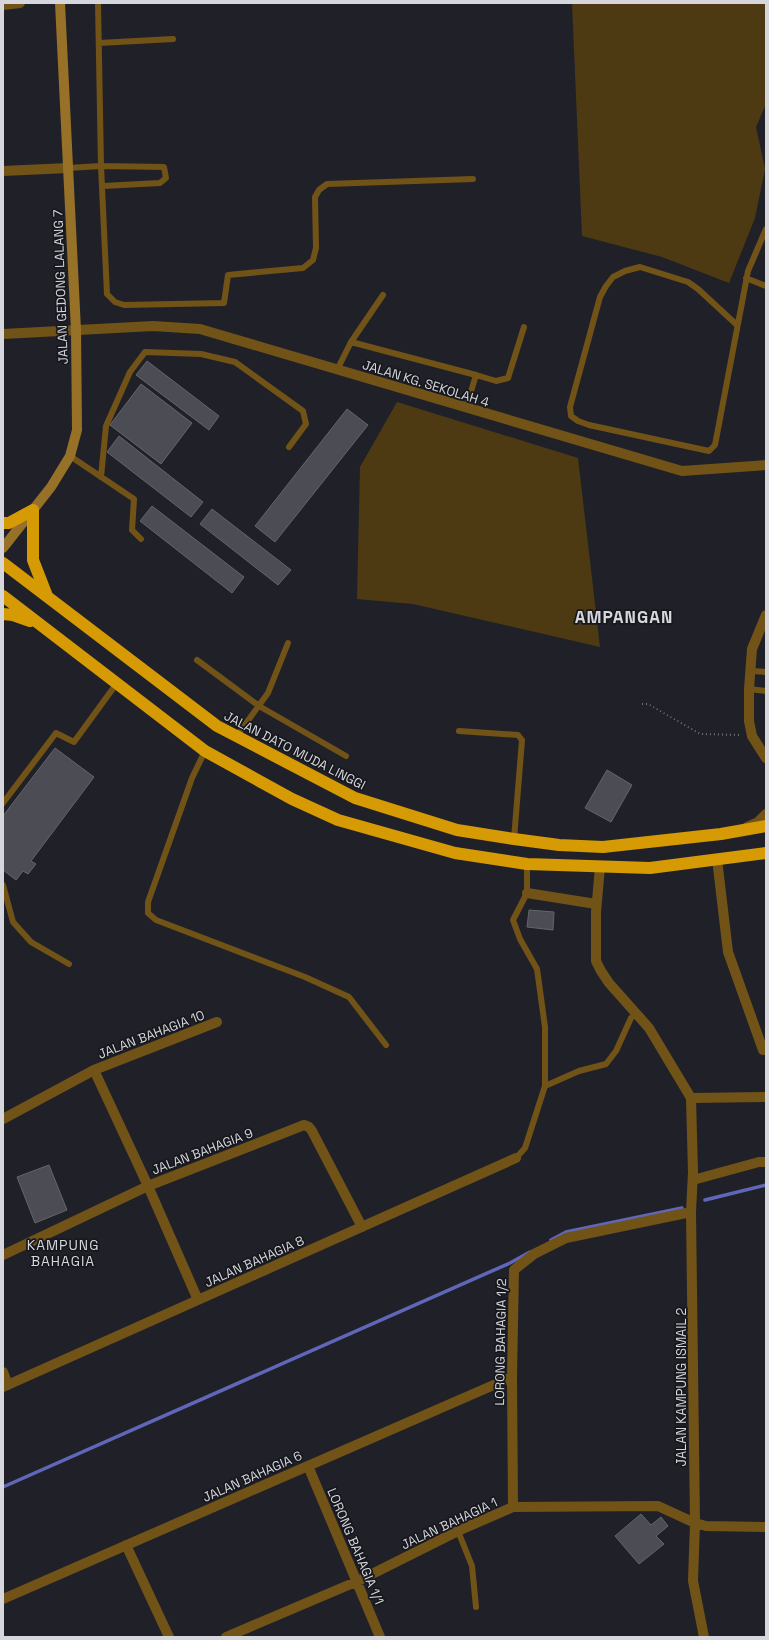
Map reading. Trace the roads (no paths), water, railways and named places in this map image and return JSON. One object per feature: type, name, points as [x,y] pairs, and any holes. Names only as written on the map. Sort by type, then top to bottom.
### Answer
[{"type":"highway","points":[[3,523],[8,523],[33,510],[33,560],[47,597]]},
{"type":"highway","name":"JALAN DATO MUDA LINGGI","points":[[3,563],[217,726],[355,798],[457,830],[514,840],[559,845],[603,847],[736,832],[766,826]]},
{"type":"highway","points":[[3,596],[205,751],[292,799],[338,820],[382,834],[455,853],[527,864],[650,868],[766,853]]},
{"type":"highway","points":[[3,614],[13,615],[39,624]]},
{"type":"street","points":[[3,5],[20,3]]},
{"type":"street","name":"JALAN GEDONG LALANG 7","points":[[3,548],[50,488],[70,456],[76,430],[76,330],[60,3]]},
{"type":"street","points":[[3,171],[68,168]]},
{"type":"street","name":"JALAN KG. SEKOLAH 4","points":[[3,334],[153,326],[200,329],[682,471],[766,465]]},
{"type":"street","points":[[766,615],[752,649],[749,689],[749,721],[752,736],[766,758]]},
{"type":"street","points":[[736,832],[758,822],[766,814]]},
{"type":"street","points":[[717,859],[728,952],[763,1050]]},
{"type":"street","points":[[600,867],[596,904],[596,961],[609,983],[650,1028],[691,1098],[766,1097]]},
{"type":"street","points":[[527,893],[596,904]]},
{"type":"street","name":"JALAN BAHAGIA 10","points":[[3,1119],[94,1070],[217,1022]]},
{"type":"street","name":"JALAN BAHAGIA 10","points":[[94,1070],[148,1186],[198,1300]]},
{"type":"street","name":"JALAN KAMPUNG ISMAIL 2","points":[[691,1098],[693,1180],[691,1212],[695,1523],[693,1581],[704,1637]]},
{"type":"street","name":"JALAN BAHAGIA 9","points":[[3,1255],[148,1186],[304,1125],[309,1127],[312,1131],[362,1227]]},
{"type":"street","name":"JALAN BAHAGIA 8","points":[[6,1386],[516,1158]]},
{"type":"street","points":[[693,1180],[759,1162],[766,1162]]},
{"type":"street","name":"LORONG BAHAGIA 1/2","points":[[512,1508],[514,1270],[534,1254],[566,1238],[691,1212]]},
{"type":"street","points":[[3,1372],[6,1386]]},
{"type":"street","name":"JALAN BAHAGIA 6","points":[[3,1599],[512,1377]]},
{"type":"street","name":"LORONG BAHAGIA 1/1","points":[[308,1466],[358,1581],[380,1637]]},
{"type":"street","name":"JALAN BAHAGIA 1","points":[[226,1637],[358,1581],[458,1531],[512,1508],[658,1506],[695,1523]]},
{"type":"street","points":[[695,1523],[706,1526],[766,1527]]},
{"type":"street","points":[[126,1545],[169,1637]]},
{"type":"lane","points":[[98,3],[101,166],[107,294],[115,302],[124,305],[224,303],[228,276],[303,268],[313,260],[316,248],[315,197],[319,190],[327,184],[473,179]]},
{"type":"lane","points":[[99,43],[173,39]]},
{"type":"lane","points":[[68,168],[101,166],[164,167],[166,178],[160,183],[103,186]]},
{"type":"lane","points":[[737,326],[698,289],[688,282],[640,267],[625,271],[613,277],[600,297],[570,407],[571,416],[578,421],[589,425],[709,451],[715,445],[746,278],[766,229]]},
{"type":"lane","points":[[746,278],[766,286]]},
{"type":"lane","points":[[337,370],[351,342],[383,295]]},
{"type":"lane","points":[[351,342],[496,381],[508,378],[524,327]]},
{"type":"lane","points":[[102,478],[106,426],[130,372],[145,352],[200,354],[235,362],[304,411],[306,424],[289,447]]},
{"type":"lane","points":[[466,408],[476,375]]},
{"type":"lane","points":[[70,456],[134,499],[132,530],[141,539]]},
{"type":"lane","points":[[236,737],[268,693],[288,643]]},
{"type":"lane","points":[[197,660],[259,706],[346,756]]},
{"type":"lane","points":[[751,672],[766,672]]},
{"type":"lane","points":[[3,803],[56,733],[74,742],[116,683]]},
{"type":"lane","points":[[749,689],[766,691]]},
{"type":"lane","points":[[459,731],[518,735],[522,740],[514,840]]},
{"type":"lane","points":[[205,751],[192,778],[148,902],[148,913],[156,920],[305,977],[349,997],[386,1045]]},
{"type":"lane","points":[[516,1158],[525,1148],[545,1086],[545,1027],[537,970],[520,939],[513,920],[527,893],[527,864]]},
{"type":"lane","points":[[3,885],[13,922],[31,942],[69,964]]},
{"type":"lane","points":[[545,1086],[578,1071],[606,1064],[616,1051],[631,1018],[637,1012]]},
{"type":"lane","points":[[458,1531],[472,1566],[476,1607]]},
{"type":"waterway","points":[[705,1200],[766,1185]]},
{"type":"waterway","points":[[551,1240],[566,1232],[682,1208]]},
{"type":"waterway","points":[[3,1487],[510,1263],[530,1252]]},
{"type":"district","name":"AMPANGAN","points":[[624,617]]},
{"type":"district","name":"KAMPUNG BAHAGIA","points":[[63,1254]]}]
